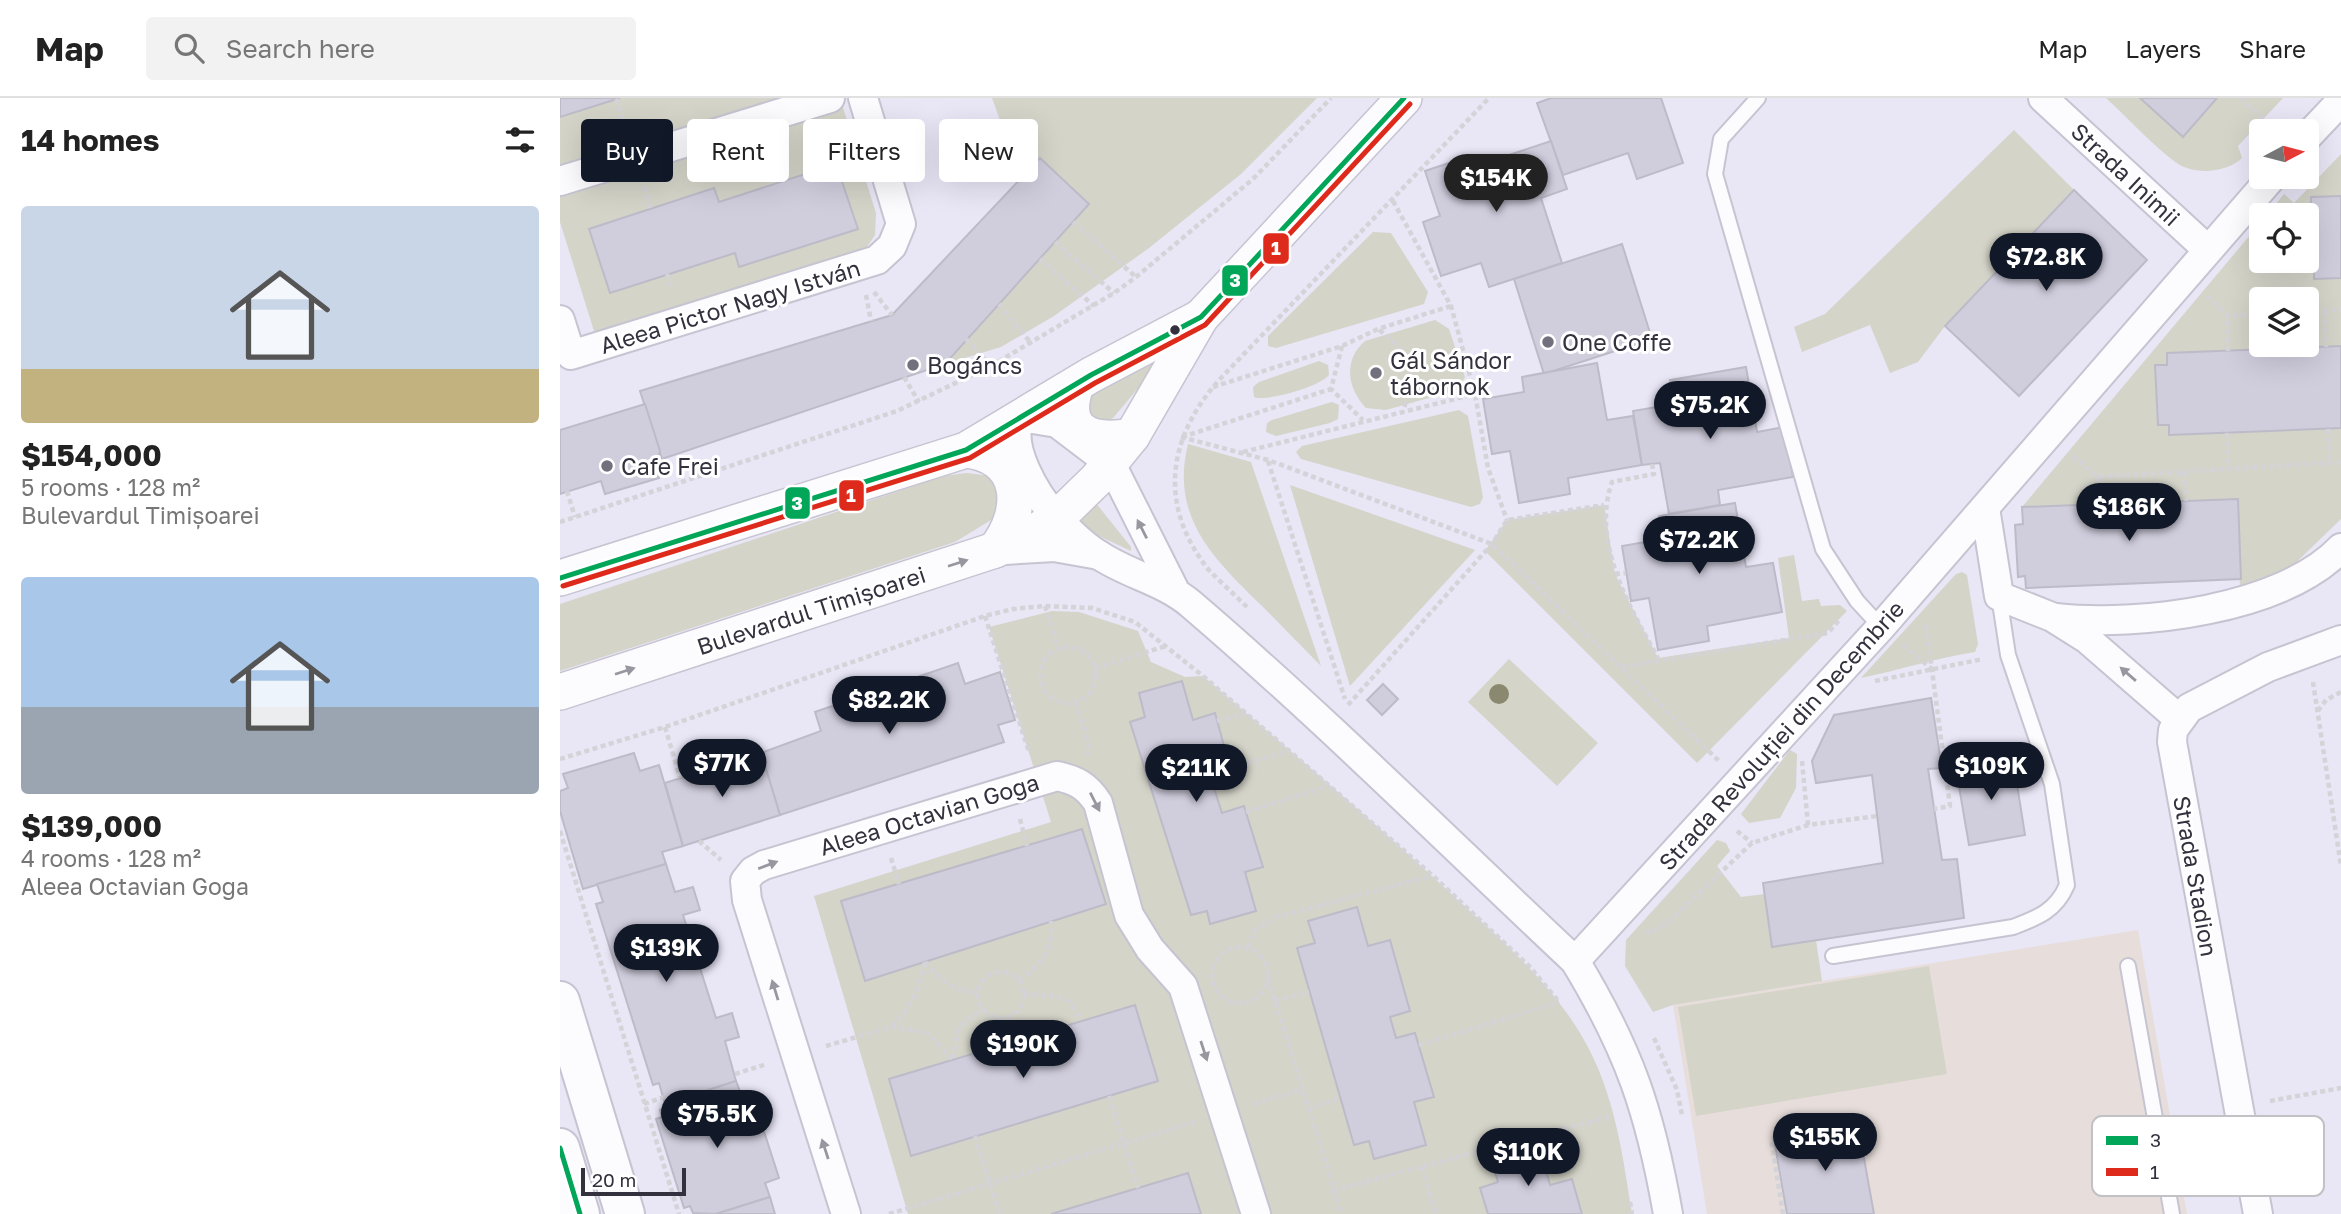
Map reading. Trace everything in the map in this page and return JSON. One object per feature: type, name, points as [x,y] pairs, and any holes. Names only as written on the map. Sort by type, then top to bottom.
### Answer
[{"type":"main road","points":[[560,1000],[624,1214]]},
{"type":"main road","points":[[560,1148],[580,1214]]},
{"type":"street","points":[[560,181],[831,98]]},
{"type":"street","name":"Aleea Pictor Nagy István","points":[[560,320],[571,355],[877,260],[892,246],[901,224],[863,98]]},
{"type":"street","name":"Bulevardul Timișoarei","points":[[560,692],[995,550],[1030,535],[1057,518],[1111,464],[1132,436],[1201,317],[1404,98]]},
{"type":"street","name":"Strada Inimii","points":[[2043,98],[2208,250]]},
{"type":"street","points":[[2319,124],[2341,101]]},
{"type":"street","name":"Strada Revoluției din Decembrie","points":[[1574,961],[1881,627],[2261,189]]},
{"type":"street","name":"Bulevardul Timișoarei","points":[[560,578],[966,450],[1076,384],[1201,317]]},
{"type":"street","points":[[1076,384],[1072,414],[1081,430],[1100,439],[1132,436]]},
{"type":"street","points":[[1099,555],[1057,518],[1039,496],[1023,462],[1017,433],[1021,416],[1057,423],[1111,464],[1174,589]]},
{"type":"street","points":[[966,450],[984,452],[998,460],[1014,485],[1014,514],[1008,534],[995,550]]},
{"type":"street","points":[[1985,508],[1998,596],[2052,617],[2087,639],[2179,719],[2189,708],[2236,683],[2308,650],[2341,640]]},
{"type":"street","points":[[995,550],[1054,547],[1099,555],[1174,589],[1574,961],[1609,1020],[1637,1082],[1648,1116],[1668,1214]]},
{"type":"street","points":[[2052,617],[2085,621],[2132,618],[2252,599],[2288,586],[2341,548]]},
{"type":"street","name":"Strada Stadion","points":[[2179,719],[2173,730],[2172,742],[2240,1116]]},
{"type":"street","name":"Aleea Octavian Goga","points":[[846,1214],[747,900],[745,881],[753,871],[1038,780],[1056,776],[1084,786]]},
{"type":"street","points":[[1084,786],[1098,803],[1129,915],[1150,949],[1183,986],[1256,1214]]},
{"type":"street","name":"Strada Stadion","points":[[2255,1196],[2258,1214]]},
{"type":"lane","points":[[1758,98],[1721,139],[1715,174],[1823,549],[1857,601],[1881,627]]},
{"type":"lane","points":[[1833,956],[2013,927],[2040,916],[2062,898],[2067,886],[2052,784],[2037,732],[2008,654],[1998,596]]},
{"type":"lane","points":[[2127,966],[2154,1116]]},
{"type":"lane","points":[[2169,1196],[2172,1214]]},
{"type":"path","points":[[560,522],[919,402],[991,366],[1094,306],[1136,277],[1253,179],[1331,98]]},
{"type":"path","points":[[1257,617],[1209,570],[1190,538],[1179,509],[1175,480],[1175,455],[1181,437],[1212,387],[1489,98]]},
{"type":"path","points":[[2241,98],[2264,119]]},
{"type":"path","points":[[1393,201],[1451,306],[1475,394],[1488,467],[1507,520]]},
{"type":"path","points":[[1073,222],[1136,277]]},
{"type":"path","points":[[1055,242],[1114,293]]},
{"type":"path","points":[[1040,259],[1094,306]]},
{"type":"path","points":[[2186,276],[2228,316],[2228,351]]},
{"type":"path","points":[[866,292],[871,321]]},
{"type":"path","points":[[999,304],[1031,343]]},
{"type":"path","points":[[1212,387],[1342,346],[1378,329],[1451,306]]},
{"type":"path","points":[[2319,311],[2341,309]]},
{"type":"path","points":[[2325,311],[2326,347]]},
{"type":"path","points":[[2228,316],[2249,315]]},
{"type":"path","points":[[1378,329],[1400,345],[1410,364],[1412,385],[1403,411]]},
{"type":"path","points":[[967,339],[991,366]]},
{"type":"path","points":[[1331,389],[1342,346]]},
{"type":"path","points":[[945,364],[964,380]]},
{"type":"path","points":[[904,377],[919,402]]},
{"type":"path","points":[[1181,437],[1331,389]]},
{"type":"path","points":[[1331,389],[1363,421]]},
{"type":"path","points":[[1242,452],[1475,394]]},
{"type":"path","points":[[2328,429],[2330,463]]},
{"type":"path","points":[[2227,433],[2228,469]]},
{"type":"path","points":[[2048,435],[2098,477],[2341,462]]},
{"type":"path","points":[[1181,437],[1268,460],[1492,544],[1740,780]]},
{"type":"path","points":[[1268,460],[1347,705]]},
{"type":"path","points":[[1652,464],[1654,474],[1612,482],[1604,505],[1615,574],[1658,658]]},
{"type":"path","points":[[2185,472],[2186,501]]},
{"type":"path","points":[[2098,477],[2098,504]]},
{"type":"path","points":[[568,491],[575,517]]},
{"type":"path","points":[[1326,728],[1492,544],[1507,520],[1604,505]]},
{"type":"path","points":[[1615,574],[1626,573]]},
{"type":"path","points":[[1919,583],[1950,806],[1934,808]]},
{"type":"path","points":[[1621,667],[1658,658],[1828,633],[1857,601]]},
{"type":"path","points":[[1045,606],[1059,649]]},
{"type":"path","points":[[560,759],[665,727],[985,616],[1013,609],[1045,606],[1092,608],[1135,622],[1246,713],[1432,876],[1529,966],[1563,1008]]},
{"type":"path","points":[[985,616],[1038,780]]},
{"type":"path","points":[[1095,668],[1166,646]]},
{"type":"path","points":[[1068,647],[1085,653],[1095,668],[1096,676],[1090,692],[1076,702],[1057,701],[1041,684],[1044,660],[1059,649],[1068,647]]},
{"type":"path","points":[[2308,650],[2341,866]]},
{"type":"path","points":[[1820,693],[2008,654]]},
{"type":"path","points":[[2318,712],[2326,700],[2341,692]]},
{"type":"path","points":[[1338,696],[1357,714]]},
{"type":"path","points":[[1076,702],[1089,747],[1084,786]]},
{"type":"path","points":[[1217,721],[1246,713]]},
{"type":"path","points":[[665,727],[680,778]]},
{"type":"path","points":[[1802,750],[1808,825]]},
{"type":"path","points":[[1230,768],[1289,751]]},
{"type":"path","points":[[1246,812],[1330,786]]},
{"type":"path","points":[[1619,912],[1651,933],[1666,924],[1752,843],[1808,825],[1877,816]]},
{"type":"path","points":[[560,831],[679,1214]]},
{"type":"path","points":[[1250,948],[1254,931],[1276,917],[1432,876]]},
{"type":"path","points":[[1019,980],[1046,956],[1051,943],[1051,922]]},
{"type":"path","points":[[1268,978],[1259,995],[1248,1002],[1231,1002],[1218,992],[1212,975],[1218,958],[1233,947],[1250,948],[1262,957],[1342,1214]]},
{"type":"path","points":[[891,1027],[909,1009],[918,993],[925,962],[945,984],[957,990],[978,993]]},
{"type":"path","points":[[1006,972],[1019,980],[1024,994],[1020,1008],[1009,1017],[994,1016],[982,1008],[978,993],[984,978],[1006,972]]},
{"type":"path","points":[[1275,1001],[1310,992]]},
{"type":"path","points":[[1024,994],[1055,996],[1070,1002],[1081,1020]]},
{"type":"path","points":[[1419,1045],[1559,1002]]},
{"type":"path","points":[[795,1055],[891,1027],[928,1033],[952,1059],[959,1027],[982,1008]]},
{"type":"path","points":[[1647,1026],[1669,1068],[1682,1117]]},
{"type":"path","points":[[2238,1106],[2341,1088]]},
{"type":"path","points":[[889,1214],[1303,1089]]},
{"type":"path","points":[[1109,1096],[1138,1188]]},
{"type":"path","points":[[644,1104],[664,1097]]},
{"type":"path","points":[[1308,1108],[1340,1098]]},
{"type":"path","points":[[1612,1104],[1618,1127]]},
{"type":"path","points":[[1334,1190],[1616,1115]]},
{"type":"path","points":[[1783,1214],[1771,1139],[1838,1124],[1848,1127]]},
{"type":"path","points":[[975,1136],[1000,1214]]},
{"type":"path","points":[[1422,1167],[1436,1214]]},
{"type":"path","points":[[1628,1189],[1632,1214]]},
{"type":"shaded area","points":[[560,98],[840,98],[847,119],[803,119],[803,182],[866,182],[876,213],[875,235],[861,256],[599,347],[560,222]]},
{"type":"shaded area","points":[[992,98],[1317,98],[1241,174],[1149,248],[1054,316],[1001,347],[945,364],[1089,204],[1040,159],[1038,161],[1038,119],[1000,119]]},
{"type":"shaded area","points":[[2106,98],[2283,98],[2263,119],[2249,119],[2249,134],[2238,146],[2242,158],[2221,169],[2204,171],[2187,168],[2153,143]]},
{"type":"shaded area","points":[[2014,130],[2074,190],[1945,326],[1918,362],[1890,373],[1870,325],[1802,352],[1794,327],[1825,314]]},
{"type":"shaded area","points":[[2341,154],[2341,519],[2281,577],[2240,591],[2238,499],[2022,507],[2249,236],[2249,273],[2319,273],[2319,203],[2294,203],[2307,189],[2319,189],[2319,177]]},
{"type":"shaded area","points":[[2284,194],[2294,203],[2277,203]]},
{"type":"shaded area","points":[[1373,232],[1391,233],[1428,292],[1424,304],[1276,348],[1268,346],[1268,336]]},
{"type":"shaded area","points":[[1435,320],[1449,329],[1465,377],[1457,390],[1386,410],[1366,408],[1355,392],[1350,374],[1353,357],[1358,349],[1365,341]]},
{"type":"shaded area","points":[[1177,342],[1113,418],[1106,422],[1096,421],[1087,413],[1086,402],[1094,393]]},
{"type":"shaded area","points":[[1319,361],[1328,365],[1329,375],[1316,384],[1281,395],[1254,397],[1253,387],[1259,382]]},
{"type":"shaded area","points":[[1332,402],[1339,405],[1338,419],[1330,423],[1276,436],[1266,432],[1267,423],[1272,420]]},
{"type":"shaded area","points":[[1459,410],[1468,416],[1483,497],[1480,504],[1471,507],[1301,459],[1296,452],[1302,446]]},
{"type":"shaded area","points":[[1188,444],[1251,462],[1321,666],[1227,570],[1200,534],[1185,493],[1184,470]]},
{"type":"shaded area","points":[[966,473],[992,476],[1001,491],[996,517],[955,542],[560,671],[560,604],[944,476]]},
{"type":"shaded area","points":[[1290,485],[1475,550],[1350,686]]},
{"type":"shaded area","points":[[1095,502],[1131,547],[1131,551],[1082,528],[1078,522]]},
{"type":"shaded area","points":[[1604,505],[1615,574],[1658,658],[1789,638],[1778,558],[1794,555],[1802,601],[1819,599],[1821,606],[1840,605],[1847,611],[1697,763],[1485,551],[1507,520]]},
{"type":"shaded area","points":[[1962,572],[1967,575],[1978,644],[1975,652],[1861,678],[1956,574]]},
{"type":"shaded area","points":[[1052,611],[1079,612],[1138,631],[1151,662],[1185,677],[1203,676],[1396,843],[1531,970],[1563,1008],[1590,1051],[1599,1071],[1617,1131],[1632,1214],[908,1214],[814,896],[1051,822],[989,627]]},
{"type":"shaded area","points":[[1509,659],[1598,743],[1557,786],[1468,702]]},
{"type":"shaded area","points":[[1790,750],[1797,754],[1796,788],[1780,818],[1749,823],[1741,814]]},
{"type":"shaded area","points":[[1717,840],[1726,843],[1730,851],[1717,866],[1741,897],[1765,894],[1772,947],[1816,940],[1822,981],[1673,1005],[1653,1012],[1625,966],[1626,940]]},
{"type":"shaded area","points":[[2138,930],[2170,1116],[2092,1116],[2092,1196],[2184,1196],[2187,1214],[1707,1214],[1673,1005]]},
{"type":"shaded area","points":[[1929,966],[1947,1074],[1696,1116],[1678,1007]]},
{"type":"building","points":[[560,98],[620,98],[560,117]]},
{"type":"building","points":[[1551,98],[1661,98],[1683,163],[1637,179],[1628,153],[1563,175],[1537,103]]},
{"type":"building","points":[[2140,98],[2217,98],[2183,137]]},
{"type":"building","points":[[1551,141],[1567,189],[1541,198],[1562,263],[1489,287],[1481,263],[1441,276],[1423,222],[1440,216],[1425,171],[1473,155],[1476,166]]},
{"type":"building","points":[[1040,158],[1089,204],[945,364],[662,459],[640,391],[892,315],[1017,182],[1038,182]]},
{"type":"building","points":[[803,175],[803,182],[842,182],[858,229],[739,267],[735,253],[610,293],[589,229],[714,188],[719,202],[781,182],[789,182],[789,179]]},
{"type":"building","points":[[2074,190],[2147,260],[2019,396],[1945,326]]},
{"type":"building","points":[[2341,196],[2341,278],[2314,279],[2314,273],[2319,273],[2319,203],[2311,203],[2311,197]]},
{"type":"building","points":[[1622,244],[1652,339],[1544,374],[1514,279]]},
{"type":"building","points":[[2341,346],[2341,428],[2169,435],[2169,425],[2158,425],[2155,365],[2167,365],[2167,353],[2249,350],[2249,357],[2319,357],[2319,347]]},
{"type":"building","points":[[1597,363],[1607,420],[1633,416],[1642,465],[1568,478],[1570,494],[1519,503],[1510,451],[1492,454],[1483,399],[1524,392],[1522,377]]},
{"type":"building","points":[[1746,367],[1757,432],[1784,427],[1793,477],[1718,490],[1720,505],[1669,514],[1660,463],[1642,465],[1633,411],[1674,404],[1670,380]]},
{"type":"building","points":[[645,404],[660,451],[655,466],[659,478],[605,494],[601,481],[560,494],[560,430]]},
{"type":"building","points":[[2238,499],[2241,579],[2026,588],[2025,576],[2018,577],[2015,525],[2023,524],[2022,507]]},
{"type":"building","points":[[1735,503],[1746,567],[1773,563],[1782,612],[1707,626],[1709,641],[1658,650],[1649,598],[1631,601],[1622,546],[1663,539],[1659,516]]},
{"type":"building","points":[[958,663],[965,684],[1000,672],[1015,720],[998,725],[1004,742],[780,815],[761,753],[821,731],[815,712]]},
{"type":"building","points":[[1182,681],[1193,720],[1215,713],[1234,782],[1214,788],[1222,813],[1244,806],[1263,867],[1245,872],[1256,911],[1210,924],[1207,911],[1191,915],[1130,722],[1145,717],[1139,693]]},
{"type":"building","points":[[1383,684],[1398,699],[1382,715],[1367,700]]},
{"type":"building","points":[[1931,698],[1942,768],[1928,769],[1942,860],[1957,859],[1964,918],[1772,947],[1763,883],[1883,863],[1872,775],[1816,783],[1812,761],[1834,715]]},
{"type":"building","points":[[634,753],[640,771],[659,765],[683,846],[662,852],[666,864],[583,889],[560,811],[560,791],[568,788],[563,774]]},
{"type":"building","points":[[761,753],[780,815],[683,846],[665,783]]},
{"type":"building","points":[[2013,759],[2025,835],[1969,845],[1956,769]]},
{"type":"building","points":[[1082,829],[1106,904],[865,981],[841,901]]},
{"type":"building","points":[[666,864],[675,892],[693,887],[700,910],[683,915],[716,1018],[732,1013],[739,1037],[725,1041],[736,1081],[665,1104],[659,1083],[653,1085],[596,904],[603,902],[597,884]]},
{"type":"building","points":[[1357,907],[1368,946],[1390,940],[1410,1011],[1390,1017],[1396,1038],[1415,1033],[1434,1097],[1414,1102],[1426,1145],[1374,1159],[1369,1141],[1354,1145],[1297,948],[1315,943],[1308,921]]},
{"type":"building","points":[[1135,1005],[1158,1081],[911,1156],[889,1079]]},
{"type":"building","points":[[736,1081],[741,1094],[751,1091],[779,1178],[765,1183],[770,1197],[716,1214],[693,1213],[690,1206],[684,1208],[656,1119],[662,1117],[660,1110],[667,1108],[665,1104]]},
{"type":"building","points":[[1858,1125],[1874,1214],[1787,1214],[1774,1140]]},
{"type":"building","points":[[1539,1146],[1550,1185],[1572,1179],[1582,1214],[1488,1214],[1480,1188],[1498,1182],[1491,1160]]},
{"type":"building","points":[[1188,1173],[1201,1214],[1051,1214],[1138,1188]]},
{"type":"building","points":[[770,1197],[775,1214],[716,1214]]},
{"type":"transit line","name":"3","points":[[560,578],[966,450],[1091,375],[1201,317],[1404,98]]},
{"type":"transit line","name":"1","points":[[563,586],[970,458],[1095,383],[1205,325],[1410,104]]},
{"type":"transit line","name":"3","points":[[560,1148],[580,1214]]},
{"type":"place","name":"One Coffe","points":[[1548,342]]},
{"type":"place","name":"Bogáncs","points":[[913,365]]},
{"type":"place","name":"Gál Sándor tábornok","points":[[1376,373]]},
{"type":"place","name":"Cafe Frei","points":[[607,466]]}]
